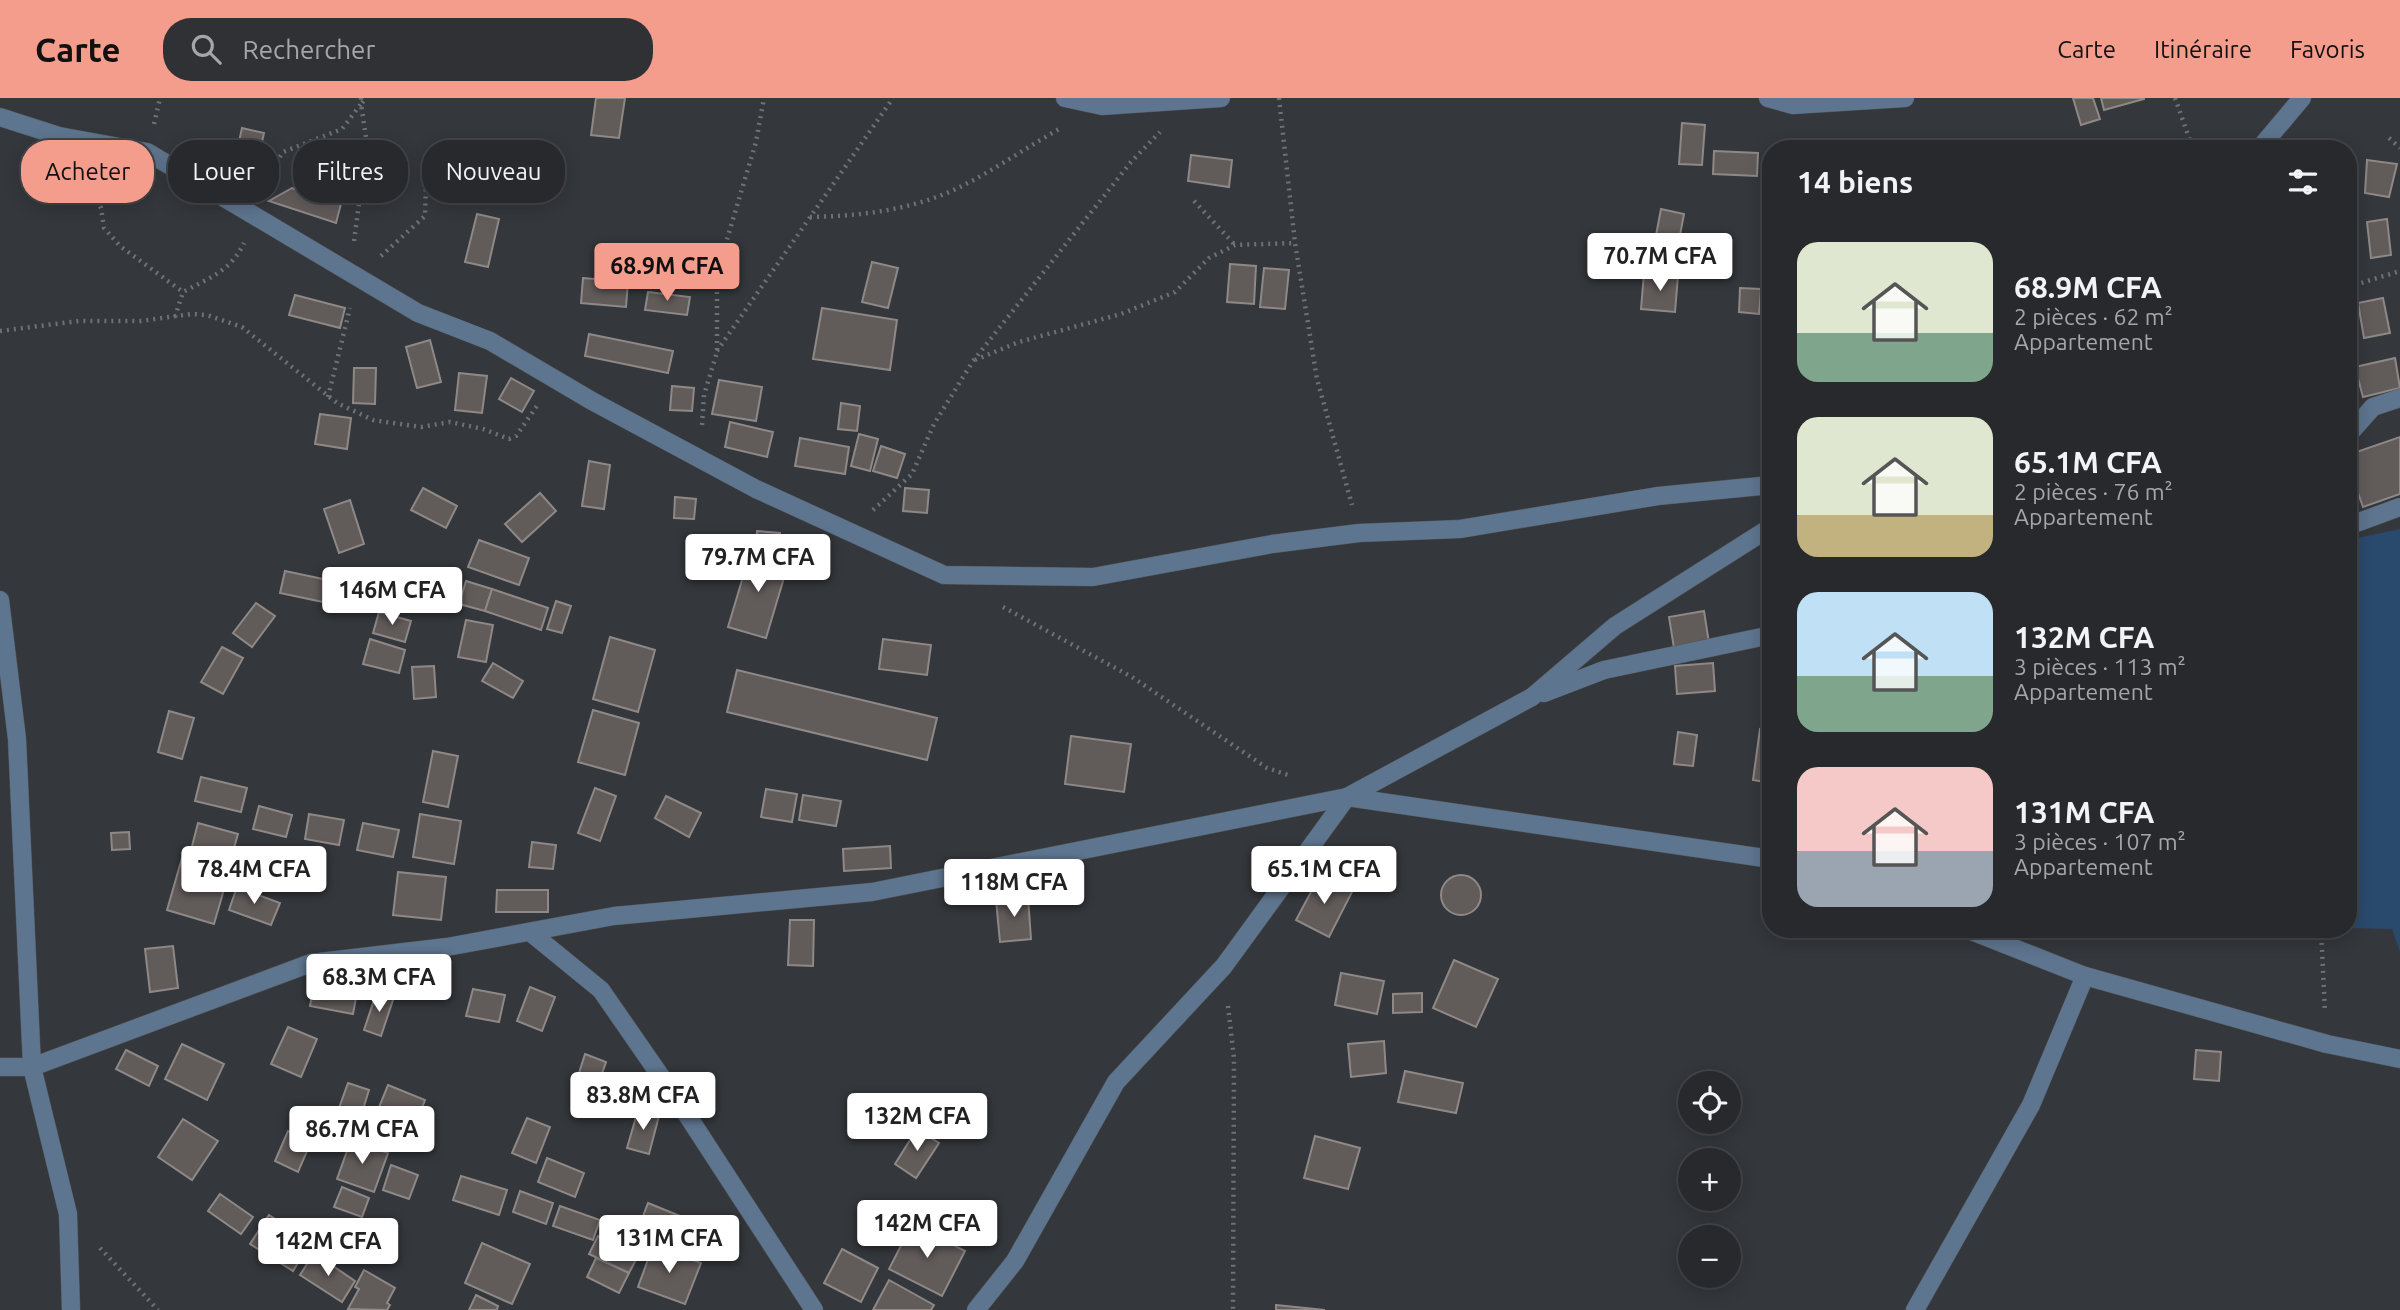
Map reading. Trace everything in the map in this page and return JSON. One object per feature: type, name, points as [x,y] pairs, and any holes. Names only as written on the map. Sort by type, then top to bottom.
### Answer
[{"type":"street","points":[[1065,98],[1102,106],[1222,98]]},
{"type":"street","points":[[1768,98],[1793,105],[1905,98]]},
{"type":"street","points":[[2266,140],[2301,98]]},
{"type":"street","points":[[0,117],[59,136],[147,152],[418,313],[490,341],[756,489],[944,575],[1094,577],[1272,544],[1359,533],[1460,529],[1658,496],[1762,486]]},
{"type":"street","points":[[2357,425],[2373,407],[2400,398]]},
{"type":"street","points":[[2357,523],[2400,506]]},
{"type":"street","points":[[1532,697],[1615,626],[1762,533]]},
{"type":"street","points":[[0,600],[17,739],[33,1067],[68,1214],[71,1310]]},
{"type":"street","points":[[0,1067],[33,1067],[312,963],[447,947],[614,916],[872,892],[1347,797],[1532,697],[1604,670],[1762,637]]},
{"type":"street","points":[[1347,797],[1762,858]]},
{"type":"street","points":[[976,1310],[1015,1261],[1116,1082],[1224,967],[1347,797]]},
{"type":"street","points":[[530,932],[601,990],[682,1107],[814,1310]]},
{"type":"street","points":[[1989,938],[2085,976],[2327,1044],[2400,1059]]},
{"type":"street","points":[[1915,1310],[2031,1105],[2085,976]]},
{"type":"path","points":[[699,458],[704,395],[717,352],[717,273],[756,142],[764,98]]},
{"type":"path","points":[[717,352],[893,98]]},
{"type":"path","points":[[1279,98],[1295,243],[1317,379],[1359,533]]},
{"type":"path","points":[[2175,98],[2190,140]]},
{"type":"path","points":[[175,317],[183,292],[225,269],[237,259],[256,217],[274,166],[283,152],[342,129],[363,100]]},
{"type":"path","points":[[328,397],[357,278],[354,236],[367,144],[363,100]]},
{"type":"path","points":[[850,532],[912,474],[934,424],[972,360],[1131,162],[1191,101]]},
{"type":"path","points":[[810,217],[858,216],[895,209],[957,188],[1102,106]]},
{"type":"path","points":[[59,136],[101,208],[104,228],[120,246],[183,292]]},
{"type":"path","points":[[2389,138],[2400,148]]},
{"type":"path","points":[[1194,201],[1235,245]]},
{"type":"path","points":[[357,278],[425,216],[425,203]]},
{"type":"path","points":[[972,360],[1019,342],[1121,314],[1175,292],[1209,258],[1235,245],[1295,243]]},
{"type":"path","points":[[2357,284],[2400,271]]},
{"type":"path","points":[[0,331],[79,321],[141,321],[207,315],[242,327],[328,397],[373,420],[421,427],[450,422],[483,429],[509,439],[516,436],[558,381]]},
{"type":"path","points":[[991,601],[1132,677],[1267,768],[1347,797]]},
{"type":"path","points":[[2321,938],[2327,1044]]},
{"type":"path","points":[[1224,967],[1234,1058],[1233,1310]]},
{"type":"path","points":[[68,1214],[159,1310]]},
{"type":"shaded area","points":[[2400,529],[2400,952],[2392,929],[2357,928],[2357,538]]},
{"type":"building","points":[[596,98],[625,98],[619,138],[591,135]]},
{"type":"building","points":[[2073,98],[2093,98],[2100,119],[2081,125]]},
{"type":"building","points":[[2101,98],[2144,98],[2144,99],[2104,110]]},
{"type":"building","points":[[1682,123],[1705,125],[1702,165],[1679,164]]},
{"type":"building","points":[[242,128],[264,133],[262,140],[239,140]]},
{"type":"building","points":[[1714,151],[1758,153],[1757,176],[1713,174]]},
{"type":"building","points":[[1191,155],[1232,160],[1229,187],[1188,181]]},
{"type":"building","points":[[2367,160],[2397,164],[2389,197],[2365,193]]},
{"type":"building","points":[[292,188],[293,203],[341,204],[336,223],[275,203],[279,203],[279,195]]},
{"type":"building","points":[[1661,209],[1684,214],[1676,256],[1653,251]]},
{"type":"building","points":[[477,214],[499,219],[488,267],[465,262]]},
{"type":"building","points":[[2387,219],[2391,255],[2371,258],[2367,222]]},
{"type":"building","points":[[872,262],[898,268],[888,308],[862,302]]},
{"type":"building","points":[[1230,264],[1256,266],[1254,304],[1227,302]]},
{"type":"building","points":[[1264,268],[1289,270],[1285,309],[1260,307]]},
{"type":"building","points":[[1644,273],[1678,276],[1675,312],[1641,309]]},
{"type":"building","points":[[583,278],[628,282],[626,307],[581,303]]},
{"type":"building","points":[[1740,288],[1761,289],[1759,314],[1739,312]]},
{"type":"building","points":[[648,292],[690,297],[687,315],[645,310]]},
{"type":"building","points":[[295,295],[345,308],[340,328],[289,315]]},
{"type":"building","points":[[2383,298],[2390,333],[2364,338],[2358,303]]},
{"type":"building","points":[[822,308],[897,320],[890,370],[813,359]]},
{"type":"building","points":[[589,334],[673,351],[668,373],[585,356]]},
{"type":"building","points":[[430,340],[441,382],[417,388],[406,347]]},
{"type":"building","points":[[2395,358],[2400,388],[2363,397],[2357,367]]},
{"type":"building","points":[[354,368],[376,368],[375,404],[353,403]]},
{"type":"building","points":[[459,373],[487,376],[482,413],[455,410]]},
{"type":"building","points":[[511,378],[534,391],[522,412],[499,399]]},
{"type":"building","points":[[719,380],[762,387],[756,421],[712,414]]},
{"type":"building","points":[[672,386],[694,388],[692,411],[670,410]]},
{"type":"building","points":[[841,403],[860,406],[857,431],[838,429]]},
{"type":"building","points":[[320,414],[351,418],[347,449],[315,444]]},
{"type":"building","points":[[730,422],[773,432],[767,457],[725,447]]},
{"type":"building","points":[[859,434],[878,439],[870,471],[851,466]]},
{"type":"building","points":[[2400,437],[2400,494],[2363,507],[2357,490],[2357,452]]},
{"type":"building","points":[[800,438],[849,447],[845,474],[795,466]]},
{"type":"building","points":[[881,446],[905,454],[897,478],[873,471]]},
{"type":"building","points":[[589,461],[610,465],[604,509],[582,506]]},
{"type":"building","points":[[423,488],[457,506],[446,528],[411,510]]},
{"type":"building","points":[[905,488],[929,490],[927,513],[903,511]]},
{"type":"building","points":[[540,493],[556,511],[522,542],[505,524]]},
{"type":"building","points":[[675,497],[696,499],[694,519],[674,518]]},
{"type":"building","points":[[350,500],[364,544],[339,553],[324,509]]},
{"type":"building","points":[[757,531],[780,533],[779,550],[756,549]]},
{"type":"building","points":[[479,540],[529,558],[519,585],[468,567]]},
{"type":"building","points":[[751,550],[789,561],[766,638],[728,627]]},
{"type":"building","points":[[285,571],[328,580],[323,602],[280,593]]},
{"type":"building","points":[[466,581],[492,589],[485,611],[459,604]]},
{"type":"building","points":[[492,589],[548,608],[541,630],[485,611]]},
{"type":"building","points":[[556,601],[571,606],[562,633],[547,629]]},
{"type":"building","points":[[256,603],[275,616],[252,647],[233,633]]},
{"type":"building","points":[[1704,611],[1709,643],[1674,648],[1669,617]]},
{"type":"building","points":[[379,612],[411,621],[405,642],[373,633]]},
{"type":"building","points":[[466,620],[493,625],[486,662],[458,657]]},
{"type":"building","points":[[610,637],[655,650],[638,712],[593,699]]},
{"type":"building","points":[[370,639],[405,650],[399,673],[363,664]]},
{"type":"building","points":[[883,639],[931,645],[927,675],[879,669]]},
{"type":"building","points":[[222,647],[243,658],[223,694],[201,682]]},
{"type":"building","points":[[493,663],[523,681],[513,698],[482,681]]},
{"type":"building","points":[[1713,663],[1715,691],[1677,694],[1675,666]]},
{"type":"building","points":[[434,666],[436,697],[414,699],[412,667]]},
{"type":"building","points":[[737,670],[937,718],[927,760],[727,712]]},
{"type":"building","points":[[593,710],[639,723],[625,775],[578,762]]},
{"type":"building","points":[[169,711],[194,718],[182,759],[158,752]]},
{"type":"building","points":[[1760,729],[1762,782],[1753,780]]},
{"type":"building","points":[[1678,732],[1697,735],[1693,766],[1674,764]]},
{"type":"building","points":[[1071,736],[1131,744],[1124,792],[1065,784]]},
{"type":"building","points":[[433,751],[458,756],[448,807],[423,802]]},
{"type":"building","points":[[201,777],[247,788],[241,812],[195,801]]},
{"type":"building","points":[[595,788],[616,796],[600,841],[578,833]]},
{"type":"building","points":[[766,789],[797,794],[792,822],[761,817]]},
{"type":"building","points":[[803,795],[841,801],[836,826],[799,820]]},
{"type":"building","points":[[666,796],[701,813],[689,837],[655,818]]},
{"type":"building","points":[[259,806],[292,815],[286,837],[253,829]]},
{"type":"building","points":[[309,814],[344,820],[339,845],[305,839]]},
{"type":"building","points":[[420,814],[461,821],[454,864],[413,857]]},
{"type":"building","points":[[198,823],[238,834],[230,862],[191,850]]},
{"type":"building","points":[[363,823],[399,830],[393,857],[357,850]]},
{"type":"building","points":[[129,832],[130,849],[112,850],[111,833]]},
{"type":"building","points":[[532,842],[556,845],[553,869],[529,867]]},
{"type":"building","points":[[890,846],[891,868],[844,871],[843,849]]},
{"type":"building","points":[[182,858],[229,872],[214,924],[167,910]]},
{"type":"building","points":[[398,872],[446,877],[441,920],[393,915]]},
{"type":"building","points":[[1320,875],[1352,892],[1329,937],[1296,920]]},
{"type":"building","points":[[1461,875],[1469,876],[1475,881],[1480,887],[1480,903],[1475,909],[1469,914],[1461,915],[1453,914],[1447,909],[1442,903],[1441,895],[1442,887],[1447,881],[1453,876]]},
{"type":"building","points":[[237,887],[280,903],[271,925],[229,910]]},
{"type":"building","points":[[497,890],[548,890],[548,912],[496,912]]},
{"type":"building","points":[[1028,897],[1031,939],[1000,942],[996,900]]},
{"type":"building","points":[[790,920],[814,920],[813,966],[788,965]]},
{"type":"building","points":[[173,946],[178,988],[150,992],[145,949]]},
{"type":"building","points":[[1454,960],[1498,979],[1476,1027],[1433,1008]]},
{"type":"building","points":[[393,961],[438,968],[434,992],[389,985]]},
{"type":"building","points":[[1341,973],[1384,981],[1377,1014],[1335,1005]]},
{"type":"building","points":[[314,984],[357,992],[353,1014],[310,1006]]},
{"type":"building","points":[[530,987],[555,997],[542,1031],[517,1021]]},
{"type":"building","points":[[473,989],[505,995],[499,1022],[466,1016]]},
{"type":"building","points":[[377,991],[394,997],[381,1036],[364,1030]]},
{"type":"building","points":[[1422,993],[1422,1012],[1393,1013],[1393,994]]},
{"type":"building","points":[[288,1027],[317,1039],[301,1077],[271,1064]]},
{"type":"building","points":[[1384,1041],[1386,1073],[1351,1077],[1348,1044]]},
{"type":"building","points":[[182,1044],[224,1064],[207,1100],[165,1079]]},
{"type":"building","points":[[126,1050],[158,1066],[149,1086],[116,1069]]},
{"type":"building","points":[[2196,1050],[2221,1052],[2219,1081],[2194,1079]]},
{"type":"building","points":[[585,1054],[606,1062],[593,1099],[573,1092]]},
{"type":"building","points":[[1405,1071],[1463,1083],[1456,1113],[1398,1102]]},
{"type":"building","points":[[348,1083],[369,1090],[361,1116],[339,1108]]},
{"type":"building","points":[[388,1085],[425,1100],[413,1131],[375,1117]]},
{"type":"building","points":[[638,1110],[659,1116],[649,1154],[627,1148]]},
{"type":"building","points":[[527,1118],[550,1127],[536,1163],[512,1153]]},
{"type":"building","points":[[183,1119],[218,1141],[192,1180],[158,1157]]},
{"type":"building","points":[[917,1129],[939,1143],[916,1178],[895,1164]]},
{"type":"building","points":[[288,1131],[311,1142],[298,1172],[275,1161]]},
{"type":"building","points":[[1315,1136],[1360,1148],[1348,1189],[1304,1178]]},
{"type":"building","points":[[351,1140],[388,1153],[374,1192],[337,1179]]},
{"type":"building","points":[[547,1158],[584,1173],[575,1197],[538,1182]]},
{"type":"building","points":[[391,1165],[418,1175],[409,1199],[383,1190]]},
{"type":"building","points":[[461,1176],[507,1190],[499,1215],[453,1200]]},
{"type":"building","points":[[342,1187],[369,1198],[362,1217],[334,1207]]},
{"type":"building","points":[[520,1191],[553,1203],[546,1224],[513,1212]]},
{"type":"building","points":[[220,1194],[253,1217],[241,1234],[208,1211]]},
{"type":"building","points":[[648,1203],[690,1220],[681,1240],[640,1224]]},
{"type":"building","points":[[560,1206],[600,1220],[593,1240],[553,1226]]},
{"type":"building","points":[[269,1215],[311,1242],[293,1271],[250,1244]]},
{"type":"building","points":[[912,1224],[965,1251],[942,1296],[889,1269]]},
{"type":"building","points":[[598,1236],[638,1256],[629,1273],[589,1254]]},
{"type":"building","points":[[482,1243],[530,1264],[512,1304],[465,1283]]},
{"type":"building","points":[[653,1246],[701,1263],[685,1304],[638,1287]]},
{"type":"building","points":[[842,1249],[878,1268],[861,1302],[824,1283]]},
{"type":"building","points":[[314,1253],[355,1281],[342,1302],[300,1275]]},
{"type":"building","points":[[596,1258],[629,1273],[619,1293],[587,1277]]},
{"type":"building","points":[[364,1270],[395,1288],[387,1303],[390,1305],[387,1310],[348,1309],[359,1289],[355,1287]]},
{"type":"building","points":[[889,1280],[934,1305],[931,1310],[873,1310]]},
{"type":"building","points":[[476,1295],[498,1306],[497,1310],[469,1310]]},
{"type":"building","points":[[1276,1305],[1325,1310],[1276,1310]]}]
